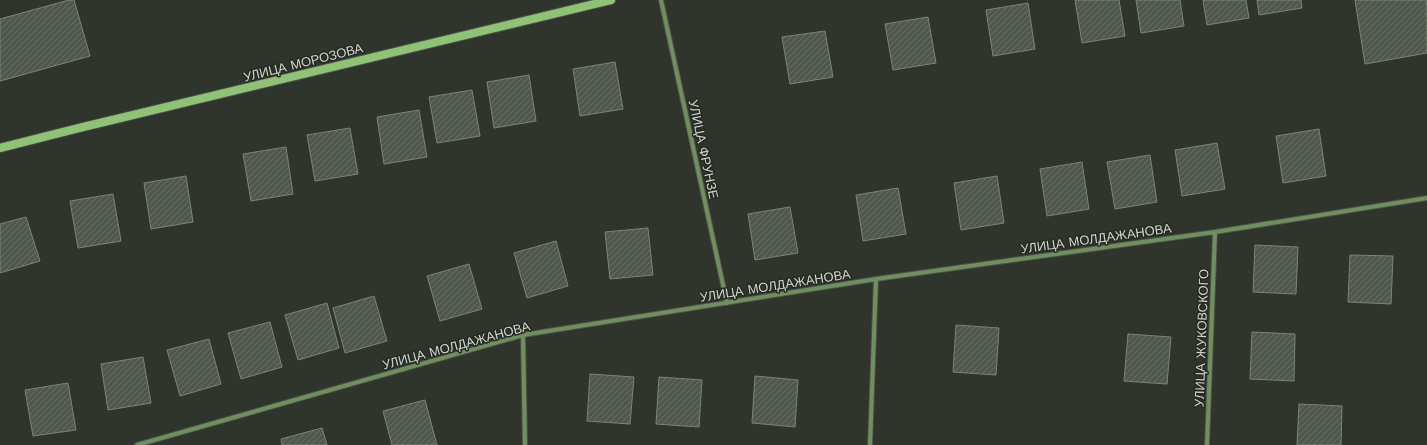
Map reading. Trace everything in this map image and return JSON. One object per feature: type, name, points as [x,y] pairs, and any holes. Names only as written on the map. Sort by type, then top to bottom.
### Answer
[{"type":"main road","name":"УЛИЦА МОРОЗОВА","points":[[0,148],[611,0]]},
{"type":"street","name":"УЛИЦА ФРУНЗЕ","points":[[661,0],[727,303]]},
{"type":"street","name":"УЛИЦА МОЛДАЖАНОВА","points":[[137,445],[523,335],[876,279],[1215,232],[1427,198]]},
{"type":"street","name":"УЛИЦА ЖУКОВСКОГО","points":[[1207,445],[1215,232]]},
{"type":"street","points":[[870,445],[876,279]]},
{"type":"street","points":[[523,335],[525,445]]},
{"type":"building","points":[[69,0],[74,0],[90,56],[0,81],[0,19]]},
{"type":"building","points":[[1075,0],[1119,0],[1125,36],[1082,43]]},
{"type":"building","points":[[1136,0],[1180,0],[1184,26],[1141,33]]},
{"type":"building","points":[[1203,0],[1246,0],[1249,18],[1207,25]]},
{"type":"building","points":[[1257,0],[1301,0],[1302,8],[1259,15]]},
{"type":"building","points":[[1355,0],[1426,0],[1427,53],[1365,64]]},
{"type":"building","points":[[1028,3],[1035,49],[993,56],[986,10]]},
{"type":"building","points":[[928,17],[936,63],[893,70],[885,24]]},
{"type":"building","points":[[825,31],[833,77],[790,84],[782,37]]},
{"type":"building","points":[[615,62],[623,109],[580,116],[573,69]]},
{"type":"building","points":[[529,75],[536,121],[494,128],[487,82]]},
{"type":"building","points":[[472,90],[480,136],[437,143],[429,97]]},
{"type":"building","points":[[419,110],[427,157],[384,164],[377,117]]},
{"type":"building","points":[[350,128],[358,174],[315,181],[307,135]]},
{"type":"building","points":[[1319,129],[1326,176],[1283,183],[1276,136]]},
{"type":"building","points":[[1217,143],[1225,189],[1182,196],[1175,150]]},
{"type":"building","points":[[286,147],[293,194],[251,201],[243,154]]},
{"type":"building","points":[[1150,155],[1157,202],[1115,209],[1107,162]]},
{"type":"building","points":[[1082,162],[1089,209],[1047,216],[1040,169]]},
{"type":"building","points":[[186,176],[193,222],[151,229],[144,183]]},
{"type":"building","points":[[997,176],[1004,223],[961,230],[954,183]]},
{"type":"building","points":[[898,188],[906,234],[863,241],[856,195]]},
{"type":"building","points":[[113,194],[121,241],[78,248],[70,201]]},
{"type":"building","points":[[790,207],[798,253],[755,260],[748,214]]},
{"type":"building","points":[[26,217],[40,261],[0,273],[0,224]]},
{"type":"building","points":[[648,228],[653,275],[610,279],[605,232]]},
{"type":"building","points":[[556,241],[568,286],[527,298],[514,253]]},
{"type":"building","points":[[1255,245],[1298,247],[1296,294],[1253,292]]},
{"type":"building","points":[[1350,255],[1393,256],[1391,304],[1348,302]]},
{"type":"building","points":[[469,264],[482,309],[440,321],[427,276]]},
{"type":"building","points":[[374,296],[387,341],[345,353],[333,308]]},
{"type":"building","points":[[327,303],[339,348],[298,360],[285,315]]},
{"type":"building","points":[[270,322],[282,367],[241,379],[228,333]]},
{"type":"building","points":[[956,325],[999,328],[996,375],[953,372]]},
{"type":"building","points":[[1252,332],[1295,334],[1294,381],[1250,379]]},
{"type":"building","points":[[1128,334],[1171,337],[1167,384],[1124,381]]},
{"type":"building","points":[[209,339],[221,384],[180,396],[167,350]]},
{"type":"building","points":[[143,357],[151,403],[108,410],[101,364]]},
{"type":"building","points":[[590,374],[634,377],[630,424],[587,421]]},
{"type":"building","points":[[755,376],[798,380],[795,427],[752,423]]},
{"type":"building","points":[[659,377],[702,380],[699,427],[656,424]]},
{"type":"building","points":[[68,383],[76,430],[33,436],[25,390]]},
{"type":"building","points":[[425,400],[437,445],[392,445],[383,411]]},
{"type":"building","points":[[1299,404],[1342,406],[1341,445],[1297,445]]},
{"type":"building","points":[[322,428],[327,445],[282,445],[281,439]]}]
